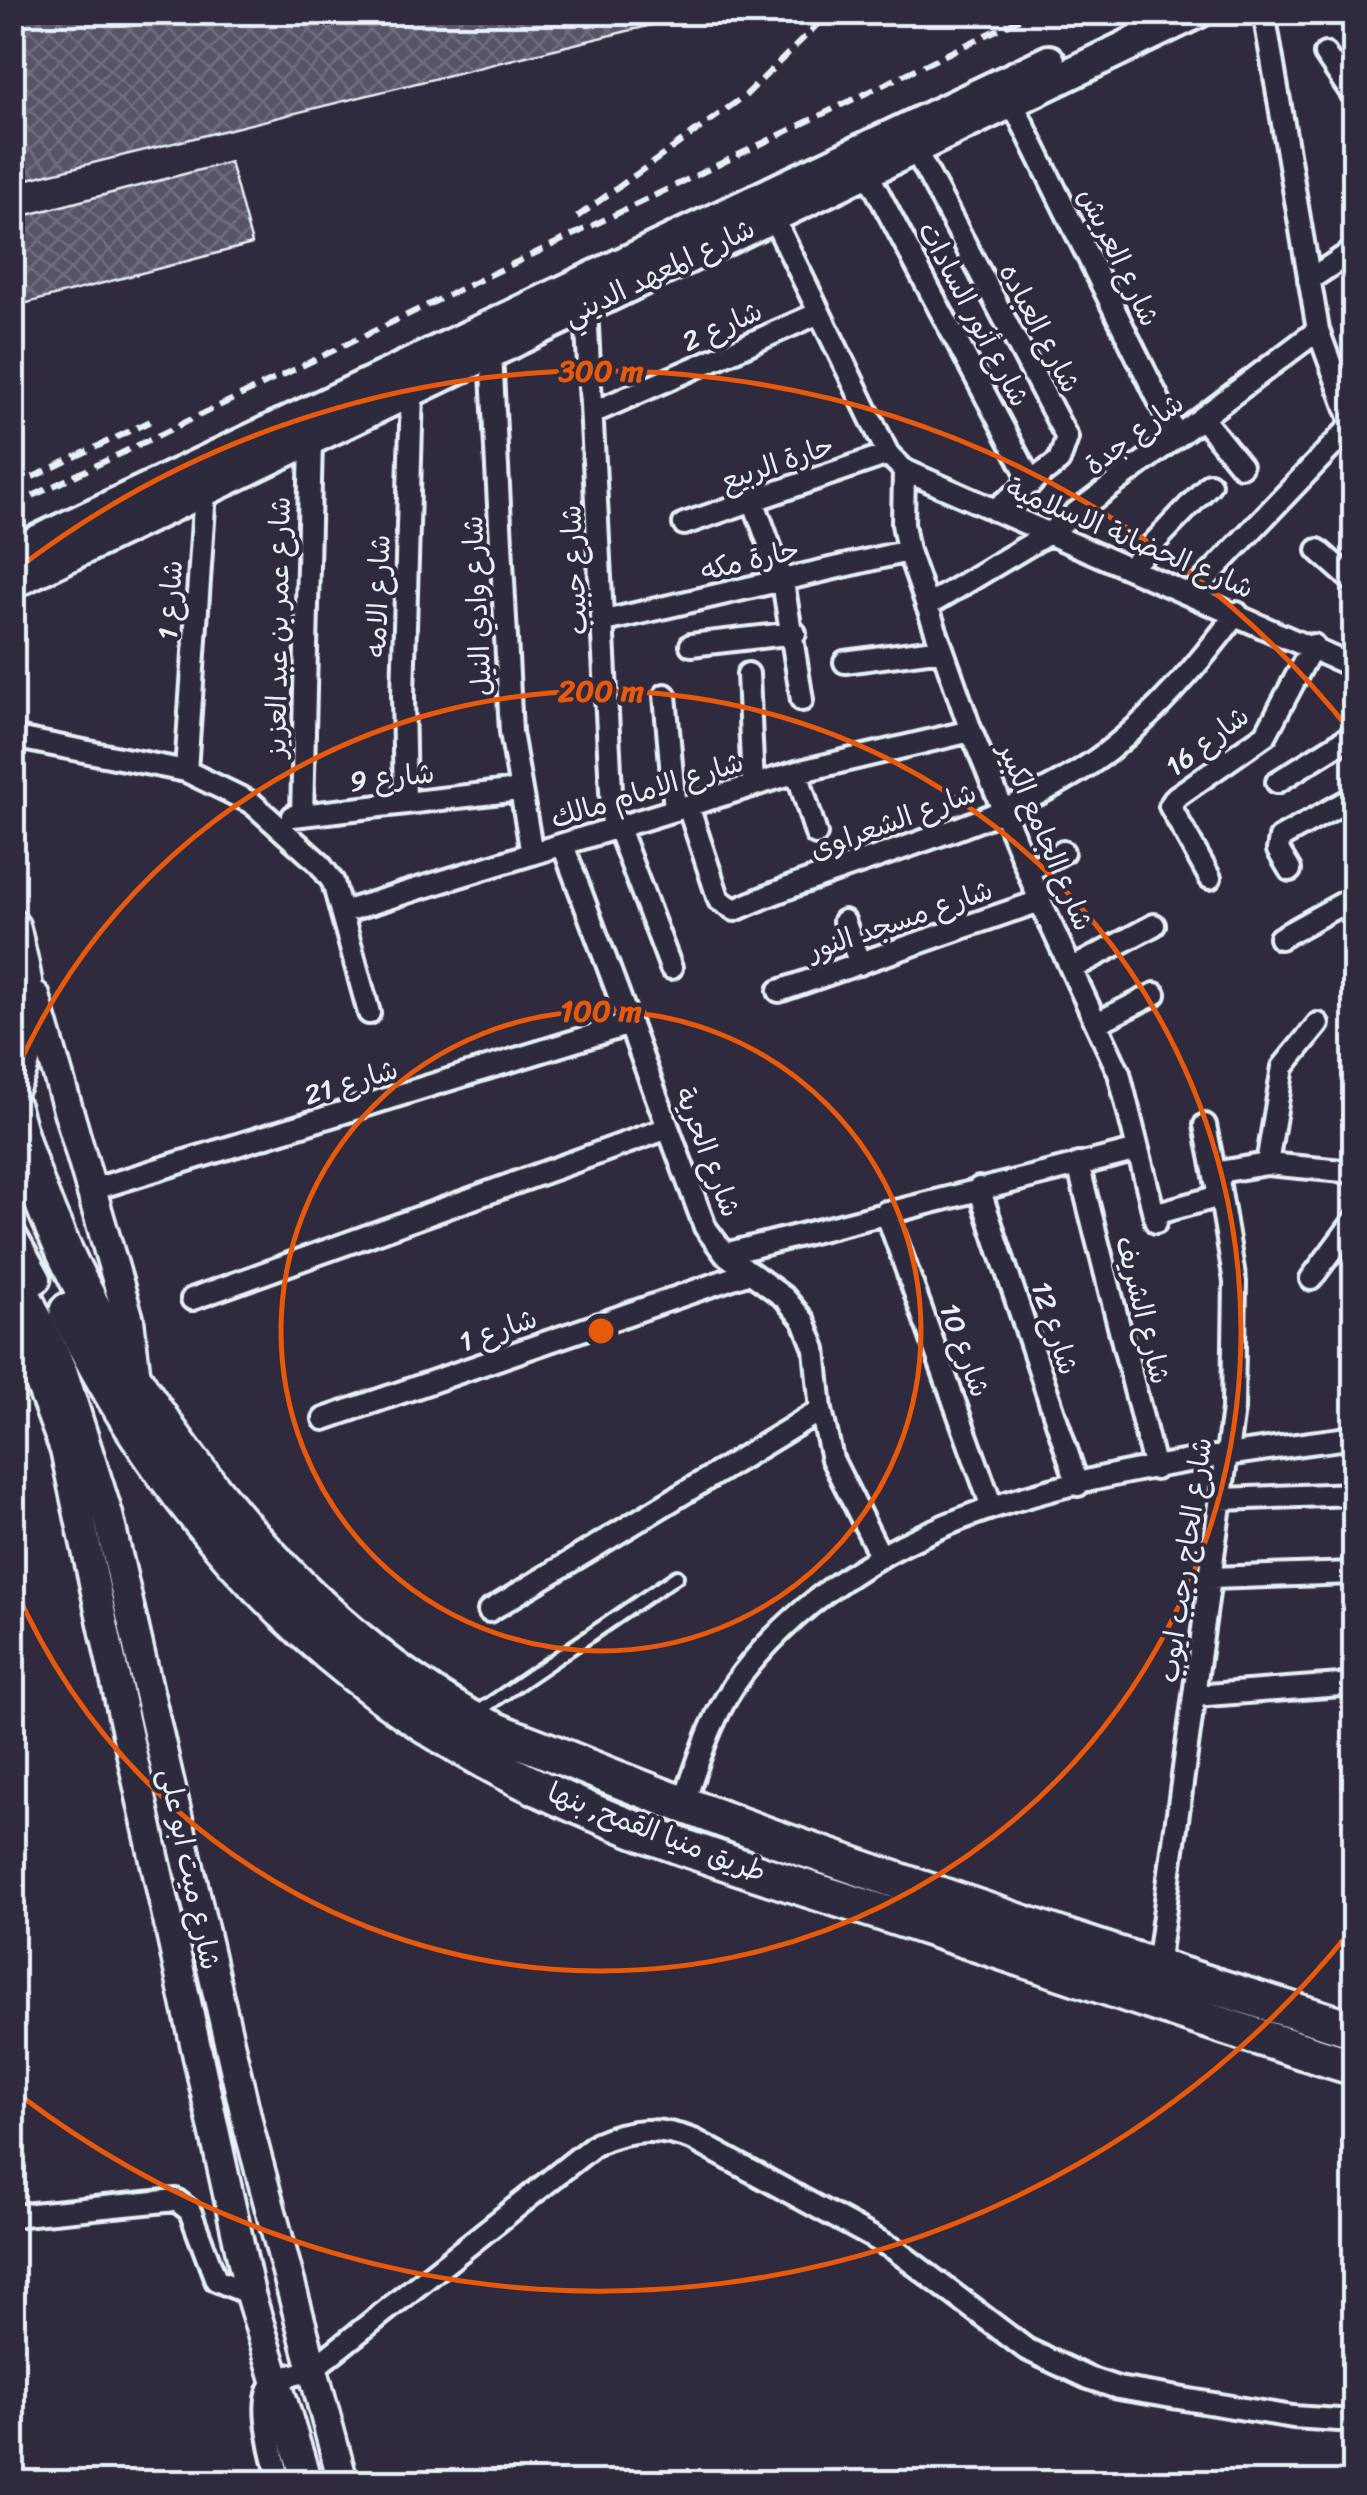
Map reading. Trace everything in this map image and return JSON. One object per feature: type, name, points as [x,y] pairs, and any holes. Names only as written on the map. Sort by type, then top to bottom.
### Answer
[{"type":"highway","points":[[12,928],[26,992],[28,1042],[12,1084]]},
{"type":"highway","name":"طريق منيا القمح, بنها","points":[[12,1109],[48,1219],[107,1336],[136,1381],[287,1576],[399,1671],[469,1718],[633,1787],[1154,1985],[1249,2036],[1354,2067]]},
{"type":"highway","name":"طريق منيا القمح, بنها","points":[[12,1182],[28,1225],[100,1378],[219,1547],[344,1668],[464,1749],[616,1820],[1154,1985],[1260,2001],[1354,2029]]},
{"type":"highway","points":[[616,1820],[633,1787]]},
{"type":"highway","points":[[1249,2036],[1260,2001]]},
{"type":"main road","name":"شارع المعهد الديني","points":[[12,553],[949,121],[1151,12]]},
{"type":"main road","name":"شارع المعهد الديني","points":[[12,584],[915,149],[949,121],[1012,102],[1198,12]]},
{"type":"main road","points":[[12,911],[88,1192],[129,1320],[136,1381]]},
{"type":"main road","points":[[12,1236],[103,1411],[141,1440]]},
{"type":"main road","name":"شارع ميت ابو على","points":[[12,1264],[69,1387],[108,1515],[228,2040],[310,2371],[344,2482]]},
{"type":"main road","name":"شارع ميت ابو على","points":[[12,1309],[46,1389],[73,1484],[250,2294],[307,2482]]},
{"type":"street","points":[[1192,593],[1354,425],[1318,330],[1264,12]]},
{"type":"street","points":[[1325,54],[1354,96]]},
{"type":"street","name":"شارع العريش","points":[[1012,102],[1177,437]]},
{"type":"street","name":"شارع العباده","points":[[915,149],[1067,438],[1059,461],[994,510]]},
{"type":"street","name":"شارع أنور السادات","points":[[867,172],[1032,482]]},
{"type":"street","points":[[773,218],[888,454]]},
{"type":"street","points":[[1309,280],[1354,250]]},
{"type":"street","name":"شارع حبيب","points":[[586,308],[616,828],[671,968]]},
{"type":"street","name":"شارع 2","points":[[592,413],[819,313]]},
{"type":"street","name":"شارع جدة","points":[[927,606],[1049,533],[1318,330]]},
{"type":"street","name":"شارع وادي النيل","points":[[491,354],[507,674],[519,790],[532,854]]},
{"type":"street","name":"شارع الامه","points":[[405,803],[403,694],[412,392]]},
{"type":"street","points":[[1202,418],[1242,466]]},
{"type":"street","name":"شارع عمر بن عبد العزيز","points":[[302,815],[311,441]]},
{"type":"street","name":"شارع الحضانة الاسلامية","points":[[888,454],[904,470],[1354,666]]},
{"type":"street","name":"حارة الربيع","points":[[684,524],[888,454]]},
{"type":"street","name":"شارع الجامع الكبير","points":[[904,470],[903,524],[908,551],[971,731],[1040,901],[1118,1072],[1155,1218],[1219,1191]]},
{"type":"street","points":[[1130,567],[1210,484]]},
{"type":"street","name":"شارع 1","points":[[186,771],[205,492]]},
{"type":"street","points":[[753,500],[783,582],[795,633],[802,700]]},
{"type":"street","points":[[1318,550],[1354,582]]},
{"type":"street","name":"حارة مكه","points":[[605,621],[908,551]]},
{"type":"street","name":"شارع الشعراوى","points":[[682,808],[719,900],[735,910],[1003,810],[1104,754],[1198,665],[1236,613]]},
{"type":"street","points":[[690,646],[795,633]]},
{"type":"street","name":"شارع 16","points":[[1210,878],[1172,814],[1172,802],[1266,734],[1313,646]]},
{"type":"street","points":[[845,662],[942,649]]},
{"type":"street","points":[[748,674],[753,786]]},
{"type":"street","points":[[666,695],[682,808]]},
{"type":"street","name":"شارع الامام مالك","points":[[343,912],[797,772],[971,731]]},
{"type":"street","points":[[1277,782],[1354,734]]},
{"type":"street","points":[[12,737],[186,771],[231,790],[270,818],[326,872],[343,912],[368,1013]]},
{"type":"street","points":[[797,772],[816,834]]},
{"type":"street","name":"شارع 9","points":[[270,818],[519,790]]},
{"type":"street","points":[[1290,870],[1278,850],[1280,838],[1354,797]]},
{"type":"street","name":"شارع الحرية","points":[[563,845],[705,1226],[725,1254],[786,1298],[804,1321],[815,1349],[821,1410],[832,1459],[881,1556]]},
{"type":"street","points":[[1028,871],[1063,852]]},
{"type":"street","points":[[1280,938],[1354,896]]},
{"type":"street","name":"شارع مسجد النور","points":[[779,991],[1040,901]]},
{"type":"street","points":[[844,921],[860,964]]},
{"type":"street","points":[[1073,968],[1154,925]]},
{"type":"street","points":[[1098,1023],[1155,994]]},
{"type":"street","name":"شارع 21","points":[[88,1192],[630,1024]]},
{"type":"street","points":[[1266,1164],[1284,1066],[1318,1024]]},
{"type":"street","name":"شارع الحاج رجب ايوب","points":[[1154,1985],[1211,1578],[1236,1324],[1230,1240],[1206,1126]]},
{"type":"street","points":[[192,1299],[668,1128]]},
{"type":"street","points":[[725,1254],[1138,1150]]},
{"type":"street","name":"شارع الشريف","points":[[1078,1164],[1154,1469]]},
{"type":"street","points":[[1219,1191],[1225,1171],[1266,1164],[1354,1172]]},
{"type":"street","name":"شارع 12","points":[[979,1188],[1078,1485]]},
{"type":"street","name":"شارع 10","points":[[886,1212],[992,1507]]},
{"type":"street","points":[[1312,1279],[1354,1221]]},
{"type":"street","name":"شارع 1","points":[[324,1419],[748,1273]]},
{"type":"street","points":[[488,1611],[821,1410]]},
{"type":"street","points":[[683,1805],[711,1726],[741,1676],[821,1598],[881,1556],[948,1522],[1078,1485],[1226,1455],[1354,1437]]},
{"type":"street","points":[[1220,1499],[1354,1494]]},
{"type":"street","points":[[1211,1578],[1354,1573]]},
{"type":"street","points":[[1194,1696],[1354,1684]]},
{"type":"street","points":[[280,2482],[266,2412],[269,2388],[277,2380],[310,2371],[597,2144],[635,2130],[655,2129],[694,2140],[894,2249],[1026,2349],[1088,2378],[1118,2388],[1293,2418],[1354,2420]]},
{"type":"street","points":[[12,2216],[176,2200],[190,2210],[213,2276],[223,2285],[250,2294]]},
{"type":"lane","points":[[469,1718],[678,1576]]},
{"type":"building","points":[[12,12],[675,12],[676,19],[12,183]]},
{"type":"building","points":[[230,162],[252,244],[12,307],[12,219]]},
{"type":"railway","points":[[577,217],[746,95],[830,12]]},
{"type":"railway","points":[[12,506],[1034,12]]},
{"type":"railway","points":[[12,487],[157,418]]}]
